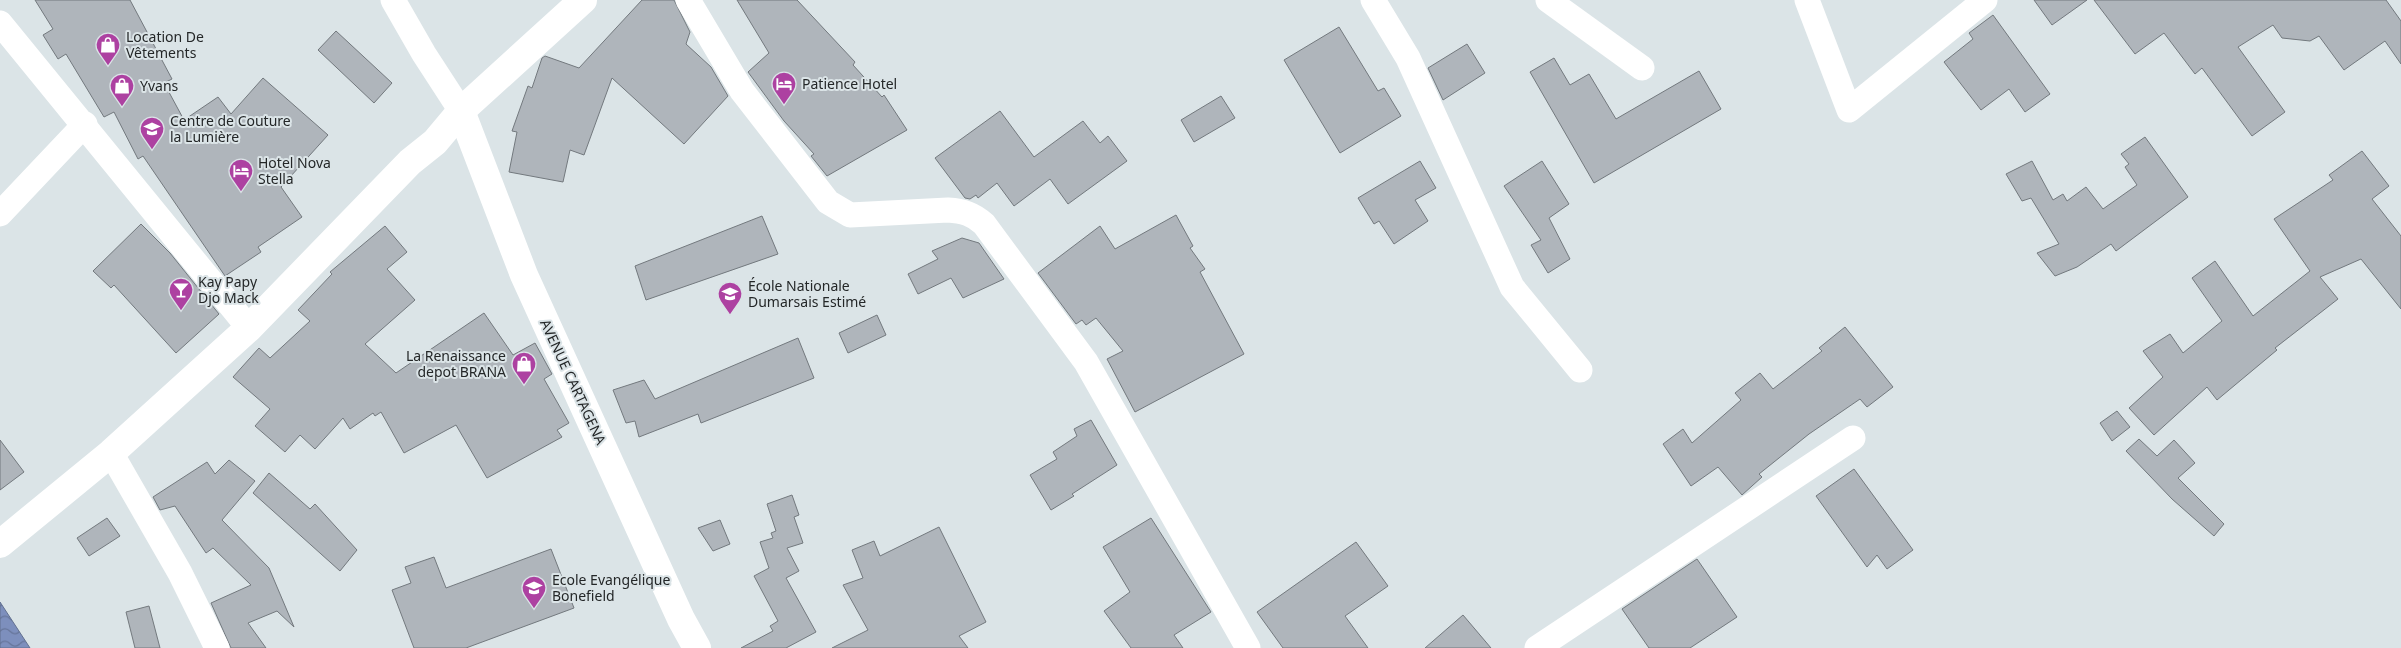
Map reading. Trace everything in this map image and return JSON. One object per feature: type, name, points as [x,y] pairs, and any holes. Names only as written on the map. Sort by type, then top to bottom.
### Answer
[{"type":"main road","points":[[0,544],[111,453],[249,328],[410,162],[435,142],[461,111],[582,0]]},
{"type":"main road","name":"AVENUE CARTAGENA","points":[[461,111],[524,275],[681,618],[697,648]]},
{"type":"street","points":[[393,0],[424,54],[461,111]]},
{"type":"street","points":[[688,0],[742,92],[828,202],[850,215],[948,210],[963,211],[976,216],[984,224],[1086,362],[1248,648]]},
{"type":"street","points":[[1373,0],[1408,58],[1512,287],[1580,370]]},
{"type":"street","points":[[1548,0],[1642,68]]},
{"type":"street","points":[[1807,0],[1849,110],[1985,0]]},
{"type":"street","points":[[5,40],[85,124],[249,328]]},
{"type":"street","points":[[0,214],[85,124]]},
{"type":"street","points":[[1537,648],[1853,438]]},
{"type":"street","points":[[111,453],[180,573],[217,648]]},
{"type":"water","points":[[0,602],[30,648],[0,648]]},
{"type":"building","points":[[35,0],[130,0],[172,79],[164,83],[184,120],[218,97],[231,114],[263,78],[328,135],[281,187],[302,217],[258,247],[261,252],[225,276],[143,156],[138,159],[114,112],[104,117],[66,54],[58,59],[43,35],[53,29]]},
{"type":"building","points":[[642,0],[674,0],[690,32],[686,44],[711,67],[728,96],[684,144],[612,78],[584,155],[570,150],[563,182],[509,172],[517,132],[512,131],[528,86],[532,88],[542,58],[545,56],[579,68]]},
{"type":"building","points":[[737,0],[797,0],[855,62],[853,65],[882,97],[884,95],[907,130],[827,176],[811,156],[814,154],[784,121],[748,72],[769,53]]},
{"type":"building","points":[[2034,0],[2087,0],[2052,25]]},
{"type":"building","points":[[2094,0],[2386,0],[2401,21],[2401,64],[2385,41],[2344,70],[2319,36],[2310,41],[2282,38],[2273,25],[2238,47],[2285,112],[2252,136],[2202,68],[2195,74],[2164,33],[2135,54]]},
{"type":"building","points":[[1993,15],[2050,94],[2025,112],[2009,89],[1981,110],[1944,62],[1973,39],[1969,33]]},
{"type":"building","points":[[1339,27],[1378,91],[1384,88],[1401,116],[1340,153],[1284,60]]},
{"type":"building","points":[[336,31],[392,83],[374,103],[318,50]]},
{"type":"building","points":[[1467,44],[1485,73],[1443,100],[1428,68]]},
{"type":"building","points":[[1554,58],[1570,85],[1589,74],[1616,119],[1699,71],[1721,109],[1594,183],[1530,72]]},
{"type":"building","points":[[1221,96],[1235,118],[1194,142],[1181,120]]},
{"type":"building","points":[[1000,111],[1034,157],[1083,121],[1100,143],[1108,136],[1127,161],[1068,204],[1050,179],[1014,206],[997,183],[978,198],[976,195],[970,199],[965,198],[935,158]]},
{"type":"building","points":[[2145,137],[2188,197],[2116,251],[2111,244],[2077,267],[2055,276],[2037,253],[2059,244],[2031,198],[2022,201],[2006,174],[2032,161],[2053,200],[2063,194],[2067,201],[2086,187],[2103,209],[2137,185],[2125,167],[2129,164],[2121,154]]},
{"type":"building","points":[[2362,151],[2389,186],[2372,199],[2401,236],[2401,309],[2361,259],[2320,277],[2338,299],[2275,348],[2277,350],[2217,400],[2207,387],[2154,435],[2129,408],[2163,377],[2143,351],[2170,334],[2183,353],[2222,321],[2192,278],[2215,261],[2253,316],[2310,271],[2274,219],[2333,180],[2329,175]]},
{"type":"building","points":[[1420,161],[1436,188],[1415,200],[1428,221],[1394,244],[1379,221],[1374,224],[1358,198]]},
{"type":"building","points":[[1542,161],[1569,204],[1549,218],[1570,259],[1548,273],[1531,245],[1541,240],[1504,186]]},
{"type":"building","points":[[1176,215],[1193,246],[1190,248],[1205,269],[1200,272],[1244,354],[1135,412],[1107,359],[1123,351],[1096,318],[1086,325],[1082,320],[1076,324],[1038,273],[1100,226],[1115,249]]},
{"type":"building","points":[[762,216],[778,254],[646,300],[635,266]]},
{"type":"building","points":[[141,224],[170,253],[219,314],[176,353],[114,285],[111,288],[93,271]]},
{"type":"building","points":[[385,226],[407,252],[387,269],[415,300],[365,344],[396,373],[484,313],[513,355],[535,343],[552,374],[544,379],[569,423],[557,430],[562,437],[487,478],[456,425],[404,453],[381,412],[375,416],[373,413],[350,429],[343,418],[315,449],[300,435],[285,452],[255,426],[270,409],[233,377],[259,348],[270,358],[310,321],[298,310],[332,274],[330,272]]},
{"type":"building","points":[[962,238],[979,243],[1004,279],[963,298],[951,278],[918,294],[908,274],[938,259],[932,251]]},
{"type":"building","points":[[877,315],[886,335],[848,353],[839,333]]},
{"type":"building","points":[[1845,327],[1893,387],[1867,407],[1860,399],[1809,434],[1759,474],[1762,477],[1742,495],[1718,467],[1691,486],[1663,444],[1683,429],[1692,443],[1741,400],[1735,393],[1760,373],[1773,389],[1822,351],[1819,348]]},
{"type":"building","points":[[798,338],[814,378],[701,423],[698,414],[639,437],[635,421],[626,423],[613,390],[644,380],[655,399]]},
{"type":"building","points":[[2117,411],[2130,427],[2112,441],[2100,423]]},
{"type":"building","points":[[1091,420],[1117,465],[1051,510],[1030,475],[1057,459],[1053,452],[1077,436],[1074,429]]},
{"type":"building","points":[[2139,439],[2157,456],[2174,440],[2195,463],[2178,478],[2224,524],[2214,536],[2172,499],[2126,451]]},
{"type":"building","points":[[0,440],[24,472],[0,490]]},
{"type":"building","points":[[229,460],[255,481],[222,520],[269,568],[294,627],[277,611],[248,623],[266,648],[231,648],[211,603],[251,585],[213,548],[206,553],[175,506],[160,510],[153,497],[207,462],[215,474]]},
{"type":"building","points":[[1854,469],[1913,550],[1887,569],[1877,555],[1867,567],[1816,496]]},
{"type":"building","points":[[269,473],[310,509],[315,504],[357,550],[340,571],[253,493]]},
{"type":"building","points":[[792,495],[799,515],[794,517],[803,543],[787,548],[799,571],[786,578],[816,632],[786,648],[741,648],[773,631],[770,626],[778,621],[754,576],[769,568],[760,542],[773,538],[771,533],[776,531],[767,504]]},
{"type":"building","points":[[107,518],[120,536],[89,556],[77,538]]},
{"type":"building","points":[[1151,518],[1211,612],[1174,635],[1183,648],[1131,648],[1104,611],[1130,592],[1103,547]]},
{"type":"building","points":[[720,520],[730,544],[713,551],[698,528]]},
{"type":"building","points":[[939,527],[986,622],[959,636],[968,648],[832,648],[868,630],[843,585],[863,578],[852,550],[874,541],[880,556]]},
{"type":"building","points":[[1356,542],[1388,586],[1345,616],[1368,648],[1283,648],[1257,612]]},
{"type":"building","points":[[551,549],[574,608],[466,648],[414,648],[392,590],[411,583],[405,567],[434,557],[446,588]]},
{"type":"building","points":[[1697,559],[1737,617],[1690,648],[1649,648],[1622,609]]},
{"type":"building","points":[[149,606],[160,648],[135,648],[126,612]]},
{"type":"building","points":[[1463,615],[1491,648],[1425,648]]},
{"type":"place","name":"Location De Vêtements","points":[[108,66]]},
{"type":"place","name":"Patience Hotel","points":[[784,105]]},
{"type":"place","name":"Yvans","points":[[122,107]]},
{"type":"place","name":"Centre de Couture la Lumière","points":[[152,150]]},
{"type":"place","name":"Hotel Nova Stella","points":[[241,192]]},
{"type":"place","name":"Kay Papy Djo Mack","points":[[181,311]]},
{"type":"place","name":"École Nationale Dumarsais Estimé","points":[[730,315]]},
{"type":"place","name":"La Renaissance depot BRANA","points":[[524,385]]},
{"type":"place","name":"Ecole Evangélique Bonefield","points":[[534,609]]}]
